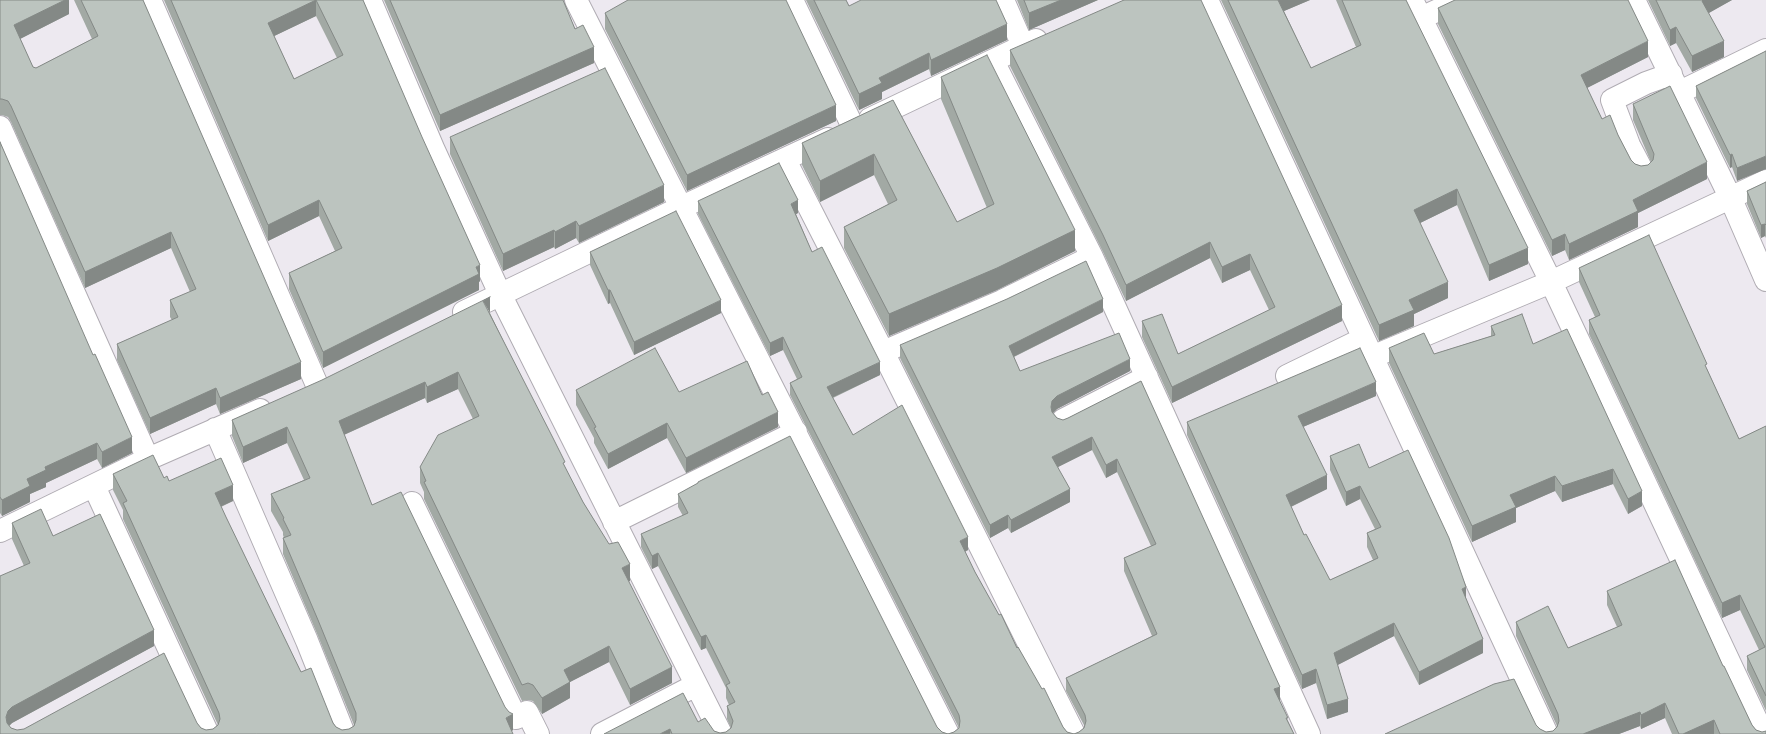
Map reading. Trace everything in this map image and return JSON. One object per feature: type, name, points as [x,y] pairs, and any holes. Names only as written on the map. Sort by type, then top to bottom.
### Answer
[{"type":"street","points":[[150,0],[310,388],[338,375]]},
{"type":"street","points":[[370,0],[432,148],[500,294],[721,734]]},
{"type":"street","points":[[576,0],[682,206],[948,734]]},
{"type":"street","points":[[792,0],[853,127]]},
{"type":"street","points":[[1002,0],[1023,46]]},
{"type":"street","points":[[1207,0],[1547,734]]},
{"type":"street","points":[[1460,0],[1416,9],[1551,282],[1763,734]]},
{"type":"street","points":[[1634,0],[1730,197],[1766,280]]},
{"type":"street","points":[[443,322],[682,206],[785,160],[1051,34]]},
{"type":"street","points":[[1642,170],[1629,145],[1612,100],[1646,83],[1674,84],[1766,50]]},
{"type":"street","points":[[994,61],[1092,257],[1309,734]]},
{"type":"street","points":[[590,78],[611,69]]},
{"type":"street","points":[[0,127],[148,459]]},
{"type":"street","points":[[432,148],[454,138]]},
{"type":"street","points":[[785,160],[1074,734]]},
{"type":"street","points":[[1287,376],[1551,282],[1766,181]]},
{"type":"street","points":[[883,352],[1002,301],[1092,257]]},
{"type":"street","points":[[1063,420],[1147,377]]},
{"type":"street","points":[[0,531],[148,459],[280,401]]},
{"type":"street","points":[[215,429],[307,641],[344,734]]},
{"type":"street","points":[[614,522],[796,432]]},
{"type":"street","points":[[94,486],[163,655],[208,734]]},
{"type":"street","points":[[412,503],[516,718],[527,712],[538,734]]},
{"type":"street","points":[[602,734],[696,685]]},
{"type":"building","points":[[0,0],[65,0],[14,25],[33,67],[36,68],[98,36],[81,0],[143,0],[301,362],[220,398],[216,388],[150,418],[117,344],[178,317],[170,300],[196,289],[171,232],[85,272],[11,106],[8,101],[0,99]]},
{"type":"building","points":[[171,0],[316,0],[363,0],[422,137],[480,265],[476,267],[479,274],[323,352],[289,273],[342,248],[319,200],[268,225]],"holes":[[[316,0],[343,55],[294,79],[268,23]]]},
{"type":"building","points":[[390,0],[563,0],[575,29],[583,25],[594,47],[440,115]]},
{"type":"building","points":[[628,0],[786,0],[836,105],[687,175],[605,13]]},
{"type":"building","points":[[814,0],[846,0],[849,6],[861,0],[996,0],[1007,24],[931,60],[929,53],[879,78],[882,83],[859,94]]},
{"type":"building","points":[[1024,0],[1061,0],[1029,13]]},
{"type":"building","points":[[1124,0],[1201,0],[1342,305],[1172,387],[1142,321],[1162,314],[1178,354],[1275,307],[1250,254],[1222,267],[1210,242],[1126,285],[1103,235],[1010,50]]},
{"type":"building","points":[[1228,0],[1278,0],[1311,68],[1361,45],[1342,0],[1406,0],[1528,248],[1489,265],[1457,189],[1414,210],[1448,282],[1409,300],[1414,310],[1379,325]]},
{"type":"building","points":[[1455,0],[1628,0],[1648,41],[1581,75],[1602,119],[1610,115],[1618,135],[1631,160],[1635,164],[1641,166],[1648,165],[1653,160],[1654,154],[1633,104],[1670,86],[1707,162],[1633,200],[1638,211],[1569,244],[1565,234],[1552,240],[1438,8]]},
{"type":"building","points":[[1656,0],[1703,0],[1702,1],[1724,41],[1692,56],[1676,27],[1670,30]]},
{"type":"building","points":[[1766,51],[1766,156],[1737,168],[1732,154],[1730,155],[1696,86]]},
{"type":"building","points":[[987,55],[1075,230],[997,268],[889,314],[844,227],[897,200],[874,154],[820,181],[802,143],[893,100],[957,222],[994,204],[941,77]]},
{"type":"building","points":[[605,68],[664,185],[579,226],[576,221],[555,232],[554,230],[503,254],[450,137]]},
{"type":"building","points":[[0,142],[93,355],[95,354],[132,437],[102,452],[97,443],[45,467],[46,470],[27,479],[30,486],[2,500],[0,497]]},
{"type":"building","points":[[779,163],[798,200],[791,204],[812,252],[822,247],[880,362],[827,387],[853,435],[902,405],[968,537],[960,541],[975,572],[999,615],[1001,614],[1017,648],[1018,647],[1042,689],[1044,688],[1063,727],[1067,732],[1074,734],[948,734],[959,728],[959,715],[790,383],[802,377],[783,337],[770,343],[698,201]]},
{"type":"building","points":[[1766,182],[1766,225],[1761,225],[1747,191]]},
{"type":"building","points":[[676,211],[721,300],[634,342],[610,290],[608,290],[590,252]]},
{"type":"building","points":[[1649,235],[1707,364],[1705,365],[1739,439],[1766,426],[1766,696],[1747,656],[1765,647],[1740,595],[1722,603],[1589,320],[1600,315],[1579,268]]},
{"type":"building","points":[[1086,261],[1103,299],[1009,346],[1020,371],[1119,333],[1130,359],[1057,396],[1052,401],[1052,412],[1057,418],[1063,420],[1141,381],[1280,687],[1274,689],[1294,734],[1074,734],[1084,728],[1086,721],[1085,715],[1066,678],[1157,634],[1124,558],[1156,544],[1117,459],[1106,465],[1092,437],[1052,457],[1070,489],[1011,520],[1008,515],[990,525],[900,345],[1007,299]]},
{"type":"building","points":[[490,297],[483,301],[565,462],[563,463],[583,502],[609,544],[618,542],[630,564],[622,568],[672,667],[630,689],[609,646],[564,670],[570,682],[542,698],[533,685],[528,683],[522,685],[424,482],[426,481],[420,467],[438,435],[479,416],[458,372],[427,387],[425,382],[339,421],[372,505],[401,492],[505,707],[513,714],[506,718],[513,734],[0,734],[0,576],[30,563],[12,523],[41,509],[53,536],[100,514],[154,630],[12,707],[8,711],[6,717],[7,723],[11,728],[17,730],[24,729],[164,653],[197,723],[201,728],[206,730],[213,729],[218,725],[220,719],[219,713],[123,503],[127,501],[113,474],[153,455],[164,478],[167,476],[169,481],[221,458],[233,485],[215,493],[301,672],[311,668],[333,723],[336,727],[342,730],[349,729],[354,726],[356,713],[283,538],[291,535],[271,494],[310,478],[287,427],[243,447],[232,420],[322,380]]},
{"type":"building","points":[[1522,314],[1533,344],[1567,329],[1642,491],[1628,499],[1613,469],[1562,486],[1555,476],[1510,495],[1516,507],[1472,526],[1389,348],[1424,333],[1434,354],[1495,335],[1491,326]]},
{"type":"building","points":[[655,348],[679,392],[747,361],[762,395],[768,392],[778,412],[686,458],[667,423],[608,454],[594,428],[596,427],[576,390]]},
{"type":"building","points":[[1360,348],[1376,382],[1298,416],[1327,475],[1286,495],[1304,535],[1306,534],[1330,580],[1378,558],[1367,533],[1381,527],[1360,486],[1346,492],[1330,456],[1359,444],[1369,468],[1408,450],[1449,538],[1466,587],[1462,589],[1483,639],[1419,672],[1394,623],[1334,653],[1348,699],[1327,705],[1316,669],[1302,675],[1187,422]]},
{"type":"building","points":[[790,436],[937,727],[942,732],[948,734],[672,734],[670,729],[660,734],[604,734],[683,693],[698,722],[705,718],[714,731],[720,733],[726,732],[731,728],[733,721],[727,706],[735,702],[726,685],[730,683],[706,635],[701,637],[658,553],[652,556],[641,534],[688,513],[678,494],[698,482]]},
{"type":"building","points":[[1675,560],[1723,666],[1752,725],[1756,730],[1762,732],[1766,731],[1766,734],[1720,734],[1714,720],[1683,734],[1679,734],[1665,703],[1641,715],[1640,712],[1583,734],[1385,734],[1494,684],[1514,679],[1536,725],[1546,732],[1553,731],[1557,727],[1559,721],[1558,714],[1516,622],[1548,606],[1568,648],[1622,625],[1607,591]]}]
